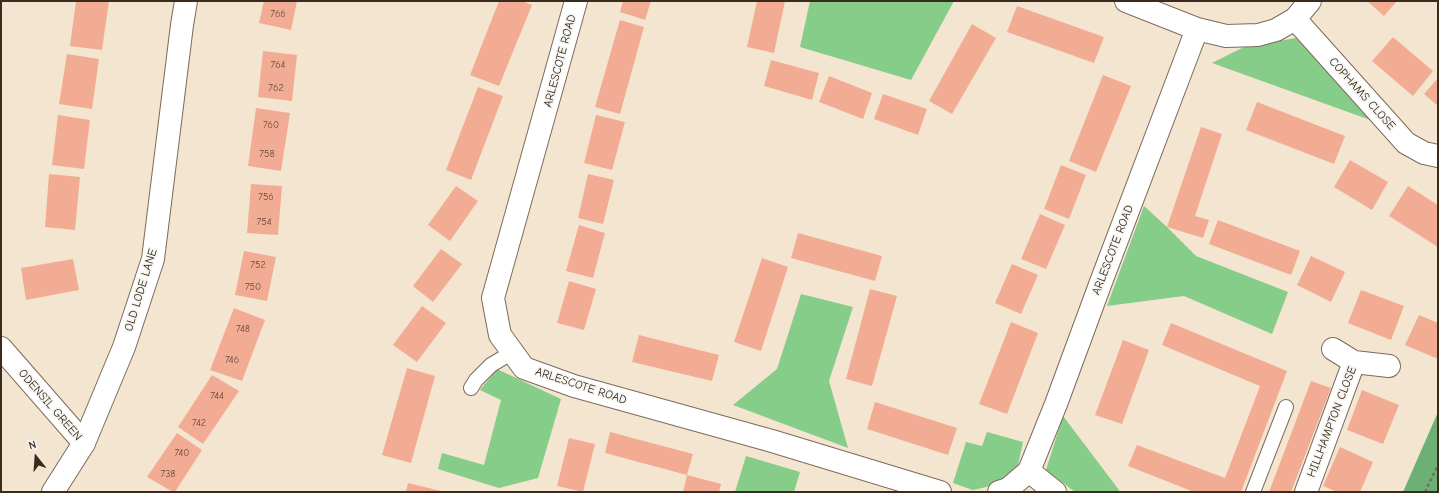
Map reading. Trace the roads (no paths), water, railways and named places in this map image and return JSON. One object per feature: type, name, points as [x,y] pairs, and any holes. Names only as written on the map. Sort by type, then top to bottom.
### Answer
[{"type":"street","name":"OLD LODE LANE","points":[[53,492],[84,443],[124,347],[153,259],[186,1]]},
{"type":"street","name":"ARLESCOTE ROAD","points":[[576,1],[493,298],[500,335],[524,368],[574,386],[772,441],[940,492]]},
{"type":"street","points":[[1126,1],[1197,29],[1226,36],[1258,35],[1276,30],[1295,19],[1310,1]]},
{"type":"street","name":"COPHAMS CLOSE","points":[[1295,19],[1406,143],[1424,153],[1438,156]]},
{"type":"street","name":"ARLESCOTE ROAD","points":[[999,492],[1008,489],[1029,471],[1056,404],[1197,29]]},
{"type":"street","name":"ODENSIL GREEN","points":[[1,348],[84,443]]},
{"type":"street","points":[[1333,349],[1354,362]]},
{"type":"street","name":"HILLHAMPTON CLOSE","points":[[1306,492],[1354,362],[1389,366]]},
{"type":"street","points":[[1029,471],[1055,492]]},
{"type":"lane","points":[[471,388],[476,380],[491,364],[513,352]]},
{"type":"lane","points":[[1253,492],[1286,407]]}]
